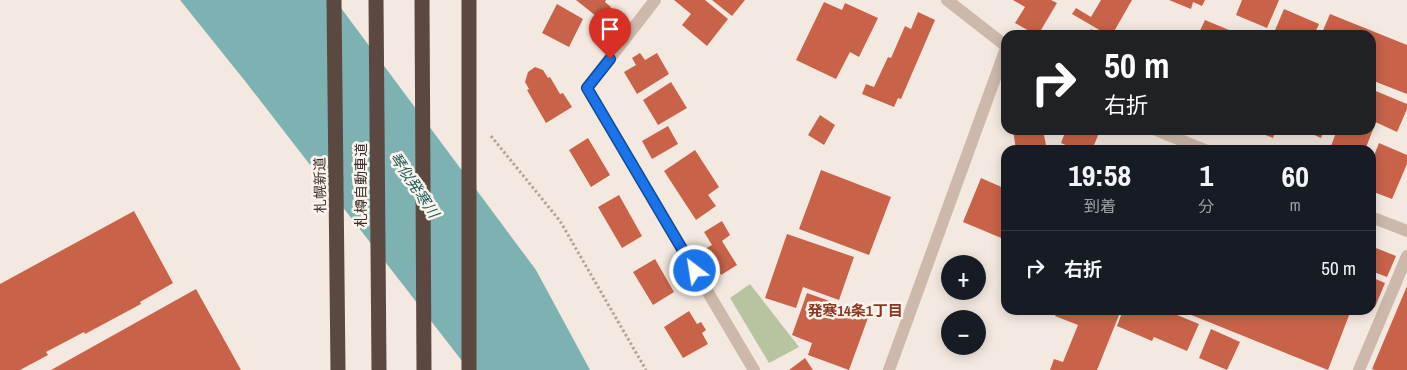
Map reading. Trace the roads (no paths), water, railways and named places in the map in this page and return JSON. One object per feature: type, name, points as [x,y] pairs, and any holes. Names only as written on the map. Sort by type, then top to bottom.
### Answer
[{"type":"highway","name":"札幌新道","points":[[334,0],[338,370]]},
{"type":"highway","name":"札樽自動車道","points":[[376,0],[378,370]]},
{"type":"highway","points":[[422,0],[424,370]]},
{"type":"highway","points":[[469,0],[469,370]]},
{"type":"street","points":[[655,0],[587,88],[754,370]]},
{"type":"street","points":[[947,0],[1001,43]]},
{"type":"street","points":[[888,370],[1001,61]]},
{"type":"street","points":[[1168,135],[1193,145]]},
{"type":"street","points":[[1376,219],[1407,230]]},
{"type":"street","points":[[1359,370],[1407,256]]},
{"type":"water","name":"琴似発寒川","points":[[180,0],[335,0],[536,270],[590,370],[469,370]]},
{"type":"district","name":"発寒14条1丁目","points":[[855,311]]}]
